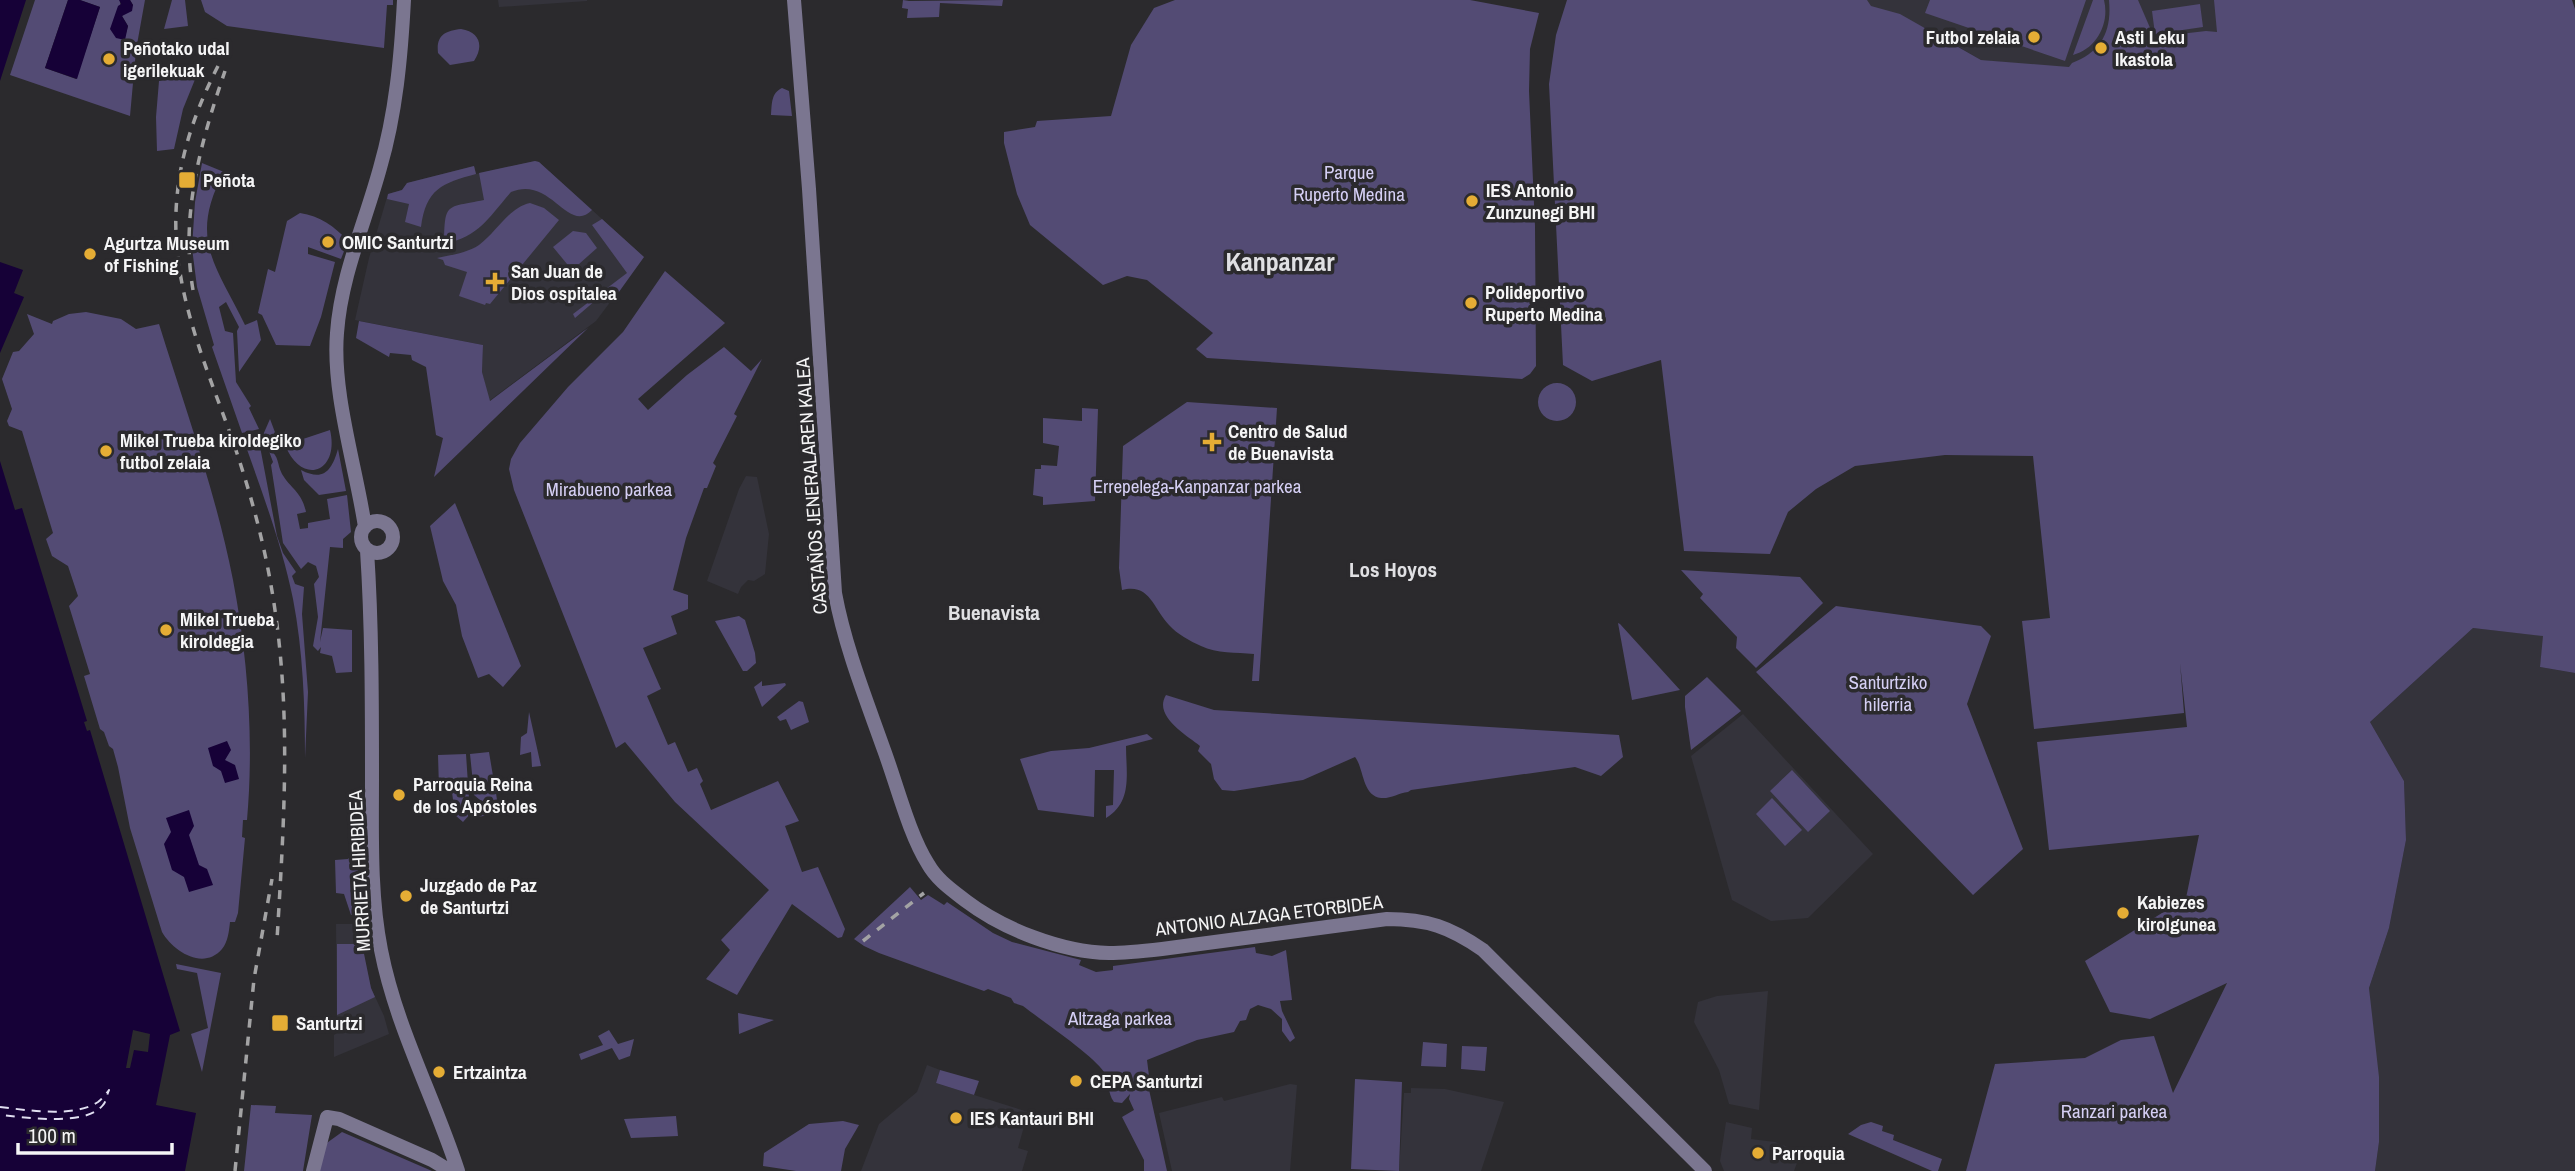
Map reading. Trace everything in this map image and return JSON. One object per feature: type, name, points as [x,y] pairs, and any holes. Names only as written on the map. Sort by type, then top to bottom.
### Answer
[{"type":"street","points":[[371,524],[360,492],[337,367],[336,335],[343,289],[380,169],[396,93],[404,0]]},
{"type":"street","name":"CASTAÑOS JENERALAREN KALEA","points":[[794,0],[835,593],[841,625],[913,830],[928,865],[950,888],[990,918],[1035,938]]},
{"type":"street","points":[[371,524],[389,527],[393,537],[384,552],[367,550],[361,537],[371,524]]},
{"type":"street","name":"MURRIETA HIRIBIDEA","points":[[367,550],[373,837],[380,947],[390,991],[458,1171]]},
{"type":"street","name":"MURRIETA HIRIBIDEA","points":[[370,597],[384,552]]},
{"type":"street","name":"ANTONIO ALZAGA ETORBIDEA","points":[[1035,938],[1095,952],[1132,952],[1366,920],[1413,919],[1435,923],[1466,938],[1483,950],[1705,1171]]},
{"type":"street","points":[[313,1171],[327,1118],[339,1119],[432,1160],[450,1171]]},
{"type":"street","points":[[432,1160],[444,1156],[449,1149]]},
{"type":"shaded area","points":[[0,0],[26,0],[0,81]]},
{"type":"shaded area","points":[[68,0],[80,0],[100,7],[77,79],[45,68]]},
{"type":"shaded area","points":[[119,0],[130,0],[133,5],[132,11],[122,16],[128,26],[125,40],[116,38],[110,29],[121,4]]},
{"type":"shaded area","points":[[498,0],[587,0],[587,1],[499,7]]},
{"type":"shaded area","name":"Asti Leku Ikastola","points":[[1850,0],[2306,0],[2312,34],[2192,58],[2179,96],[2052,67],[1981,60],[1928,29]]},
{"type":"shaded area","name":"San Juan de Dios ospitalea","points":[[535,161],[644,257],[596,321],[489,401],[482,372],[483,345],[355,320],[369,258],[388,194],[402,190],[407,183],[474,166],[476,174]]},
{"type":"shaded area","points":[[0,262],[23,270],[14,293],[24,297],[0,353]]},
{"type":"shaded area","points":[[0,461],[15,510],[22,508],[87,721],[84,722],[87,731],[90,730],[180,1031],[170,1035],[156,1105],[196,1113],[185,1171],[0,1171]]},
{"type":"shaded area","points":[[746,476],[757,477],[769,534],[765,574],[754,581],[748,580],[738,594],[707,581]]},
{"type":"shaded area","points":[[2473,628],[2544,636],[2540,667],[2575,673],[2575,1171],[2375,1171],[2379,1142],[2369,988],[2389,928],[2406,840],[2404,781],[2370,722]]},
{"type":"shaded area","points":[[1743,714],[1873,854],[1808,918],[1771,921],[1732,900],[1691,756]]},
{"type":"shaded area","points":[[227,741],[231,750],[225,760],[235,765],[239,779],[225,783],[221,771],[213,766],[208,748]]},
{"type":"shaded area","points":[[189,810],[194,826],[189,835],[199,865],[207,869],[213,885],[189,892],[184,877],[172,870],[164,844],[171,832],[166,818]]},
{"type":"shaded area","points":[[336,924],[361,924],[362,948],[371,988],[389,1034],[334,1057],[334,1035],[337,1033]]},
{"type":"shaded area","points":[[1768,991],[1759,1110],[1729,1104],[1719,1070],[1694,1022],[1698,1002],[1717,996]]},
{"type":"shaded area","name":"IES Kantauri BHI","points":[[927,1065],[940,1070],[936,1083],[1028,1112],[1018,1148],[1028,1151],[1022,1171],[861,1171],[879,1124],[917,1092]]},
{"type":"shaded area","points":[[1290,1084],[1297,1085],[1290,1171],[1172,1171],[1159,1113],[1222,1097],[1224,1101]]},
{"type":"shaded area","points":[[1411,1088],[1445,1089],[1504,1102],[1481,1171],[1399,1171],[1404,1093],[1411,1093]]},
{"type":"shaded area","points":[[1726,1122],[1752,1128],[1751,1139],[1775,1142],[1801,1152],[1794,1171],[1724,1171],[1720,1161]]},
{"type":"green space","name":"Peñotako udal igerilekuak","points":[[35,0],[68,0],[45,68],[76,79],[100,7],[80,0],[120,0],[124,40],[128,26],[122,16],[133,5],[130,0],[145,0],[136,50],[130,116],[10,75]]},
{"type":"green space","points":[[172,0],[185,0],[188,26],[164,29]]},
{"type":"green space","points":[[201,0],[393,0],[393,5],[387,5],[384,48],[227,26],[205,12]]},
{"type":"green space","points":[[903,0],[1003,0],[1002,6],[940,3],[939,17],[907,18],[908,9],[902,8]]},
{"type":"green space","name":"Parque Ruperto Medina","points":[[1175,0],[1470,0],[1539,13],[1530,49],[1536,366],[1530,374],[1522,379],[1207,358],[1196,349],[1213,333],[1147,280],[1127,276],[1103,285],[1030,225],[1017,194],[1004,143],[1004,132],[1035,127],[1037,121],[1111,116],[1131,45],[1154,8]]},
{"type":"green space","name":"Ranzari parkea","points":[[1567,0],[1867,0],[1871,6],[1900,14],[1981,60],[2069,67],[2090,53],[2102,39],[2109,22],[2109,0],[2138,0],[2154,37],[2217,32],[2214,0],[2572,0],[2575,9],[2575,673],[2540,667],[2543,636],[2473,628],[2370,722],[2404,781],[2406,840],[2389,928],[2369,988],[2379,1077],[2379,1142],[2375,1171],[1966,1171],[1995,1064],[2085,1058],[2121,1040],[2154,1036],[2173,1093],[2227,983],[2150,1019],[2110,1012],[2085,961],[2186,898],[2199,835],[2049,850],[2037,742],[2187,727],[2180,663],[2184,713],[2034,729],[2022,621],[2050,618],[2033,456],[1945,455],[1855,466],[1816,489],[1788,512],[1770,554],[1684,551],[1661,360],[1592,381],[1563,365],[1549,84],[1556,35]]},
{"type":"green space","name":"Futbol zelaia","points":[[1930,0],[2086,0],[2065,61],[1925,13]]},
{"type":"green space","points":[[2093,0],[2104,0],[2103,26],[2088,47],[2073,55]]},
{"type":"green space","points":[[2200,4],[2203,27],[2155,34],[2152,11]]},
{"type":"green space","points":[[461,29],[476,36],[479,50],[474,61],[450,65],[438,53],[438,42],[446,33]]},
{"type":"green space","points":[[196,77],[183,109],[174,149],[157,151],[159,81]]},
{"type":"green space","points":[[782,88],[789,91],[792,116],[771,115],[774,96]]},
{"type":"green space","points":[[535,161],[592,210],[583,216],[575,215],[537,191],[525,189],[511,192],[475,231],[444,244],[445,221],[450,209],[484,200],[479,173]]},
{"type":"green space","points":[[202,163],[224,172],[213,195],[208,216],[210,251],[245,325],[257,320],[261,340],[239,372],[239,327],[226,302],[219,307],[225,331],[233,333],[236,382],[251,406],[249,408],[259,429],[242,433],[212,347],[214,345],[197,287],[192,248],[195,202]]},
{"type":"green space","points":[[474,166],[476,174],[445,185],[432,196],[423,214],[421,227],[405,222],[409,204],[387,199],[388,194],[402,190],[407,183]]},
{"type":"green space","points":[[530,203],[544,208],[559,220],[490,304],[485,305],[459,296],[467,272],[445,265],[443,260],[437,258],[474,248],[515,210]]},
{"type":"green space","points":[[300,213],[326,222],[348,241],[341,259],[308,247],[308,254],[335,262],[321,317],[310,346],[276,345],[262,315],[258,313],[268,269],[275,272],[287,221]]},
{"type":"green space","points":[[602,219],[644,257],[611,303],[603,294],[575,318],[573,314],[627,273],[592,225]]},
{"type":"green space","points":[[573,231],[586,233],[597,248],[579,264],[567,264],[553,247]]},
{"type":"green space","name":"Mirabueno parkea","points":[[665,271],[725,323],[638,399],[648,410],[724,347],[751,371],[762,359],[713,463],[716,466],[707,488],[704,488],[686,538],[673,590],[688,595],[688,609],[671,616],[677,634],[643,648],[661,689],[647,696],[668,745],[675,742],[688,772],[697,768],[703,781],[700,784],[711,810],[778,781],[799,821],[785,826],[802,872],[818,867],[845,929],[842,937],[838,938],[792,904],[737,995],[706,979],[730,950],[721,940],[769,890],[675,802],[625,742],[616,748],[514,490],[509,469],[520,443],[568,387],[623,332]]},
{"type":"green space","name":"Mikel Trueba kiroldegia","points":[[86,312],[121,319],[136,329],[159,324],[209,483],[233,580],[242,639],[250,730],[247,820],[243,820],[242,837],[245,838],[238,913],[235,922],[230,922],[222,949],[206,958],[181,952],[162,932],[130,828],[113,749],[100,729],[84,676],[90,674],[69,606],[78,596],[68,566],[52,556],[46,539],[53,533],[22,431],[9,426],[7,421],[12,409],[2,379],[13,352],[19,351],[34,334],[27,314],[52,324],[69,314]]},
{"type":"green space","points":[[359,321],[483,345],[482,372],[490,401],[588,328],[434,477],[443,438],[436,435],[426,367],[412,360],[411,355],[390,353],[389,357],[356,338]]},
{"type":"green space","points":[[1557,383],[1570,389],[1576,402],[1570,415],[1557,421],[1544,415],[1538,402],[1544,389]]},
{"type":"green space","name":"Errepelega-Kanpanzar parkea","points":[[1187,402],[1277,408],[1259,681],[1252,681],[1254,654],[1207,649],[1172,628],[1145,594],[1139,590],[1122,590],[1119,568],[1123,446]]},
{"type":"green space","points":[[1082,408],[1098,409],[1095,501],[1043,505],[1043,497],[1033,495],[1035,469],[1041,469],[1041,465],[1057,466],[1059,446],[1043,443],[1043,418],[1082,421]]},
{"type":"green space","points":[[270,419],[279,443],[277,446],[273,445],[270,450],[282,474],[299,495],[306,512],[297,514],[300,529],[308,528],[308,523],[330,519],[327,499],[347,495],[351,532],[343,539],[343,548],[330,547],[320,642],[323,628],[352,630],[352,672],[336,673],[332,656],[320,653],[321,647],[318,651],[313,646],[318,617],[314,584],[319,577],[316,566],[308,562],[301,569],[283,543],[271,465],[273,462],[263,435]]},
{"type":"green space","points":[[330,430],[330,456],[318,469],[309,470],[301,466],[292,458],[285,445]]},
{"type":"green space","points":[[258,436],[277,536],[283,553],[296,572],[292,576],[295,584],[304,587],[302,614],[308,692],[305,758],[303,678],[293,599],[265,499],[244,441]]},
{"type":"green space","points":[[338,449],[346,491],[319,495],[304,480],[301,470],[316,475],[326,472]]},
{"type":"green space","points":[[455,503],[521,666],[503,687],[489,674],[478,678],[462,636],[456,605],[443,581],[430,526]]},
{"type":"green space","points":[[1681,570],[1800,577],[1823,603],[1756,668],[1736,648],[1737,637],[1700,598],[1703,594]]},
{"type":"green space","name":"Santurtziko hilerria","points":[[1836,606],[1981,626],[1991,636],[1967,704],[2023,849],[1973,895],[1756,672]]},
{"type":"green space","points":[[739,616],[745,620],[755,653],[756,663],[747,671],[743,671],[715,621]]},
{"type":"green space","points":[[1618,623],[1620,624],[1680,690],[1632,700]]},
{"type":"green space","points":[[1707,677],[1741,711],[1691,750],[1685,696]]},
{"type":"green space","points":[[762,681],[762,686],[786,685],[762,707],[754,687]]},
{"type":"green space","points":[[1166,695],[1214,710],[1619,735],[1623,757],[1601,776],[1575,767],[1411,790],[1381,798],[1370,792],[1355,757],[1303,780],[1234,791],[1222,790],[1214,779],[1211,764],[1198,751],[1200,746],[1167,717],[1163,703]]},
{"type":"green space","points":[[799,701],[803,702],[809,722],[791,730],[786,719],[780,721],[777,717]]},
{"type":"green space","points":[[529,712],[541,766],[532,767],[531,752],[520,755],[521,737],[527,733]]},
{"type":"green space","points":[[1147,734],[1153,739],[1126,746],[1127,776],[1124,795],[1121,804],[1106,818],[1106,806],[1113,805],[1114,770],[1095,770],[1094,817],[1038,810],[1020,759],[1051,751],[1089,748]]},
{"type":"green space","points":[[489,752],[494,782],[473,783],[470,754]]},
{"type":"green space","points":[[466,754],[468,784],[439,788],[438,755]]},
{"type":"green space","points":[[1792,770],[1830,811],[1808,832],[1770,791]]},
{"type":"green space","points":[[495,786],[499,814],[476,817],[475,807],[480,800],[474,795],[473,789]]},
{"type":"green space","points":[[468,789],[471,813],[463,822],[455,815],[452,792]]},
{"type":"green space","points":[[1772,798],[1802,830],[1785,846],[1756,814]]},
{"type":"green space","points":[[358,846],[359,915],[351,915],[344,894],[336,893],[335,860],[348,859]]},
{"type":"green space","name":"Altzaga parkea","points":[[910,887],[921,900],[928,895],[944,905],[947,902],[993,933],[1012,942],[1081,960],[1079,965],[1096,972],[1113,970],[1113,966],[1255,947],[1256,953],[1272,956],[1286,950],[1292,1000],[1280,1001],[1295,1038],[1290,1042],[1282,1031],[1282,1019],[1271,1009],[1258,1005],[1250,1009],[1246,1020],[1240,1021],[1234,1032],[1197,1040],[1147,1060],[1149,1076],[1146,1076],[1167,1171],[1144,1171],[1144,1160],[1122,1117],[1134,1110],[1129,1099],[1130,1094],[1122,1103],[1114,1102],[1104,1072],[1079,1048],[1023,1006],[1014,1003],[1011,998],[879,953],[854,939]]},
{"type":"green space","points":[[337,944],[362,944],[375,997],[337,1015]]},
{"type":"green space","points":[[176,964],[221,973],[202,1072],[191,1034],[208,1028],[197,973],[177,969]]},
{"type":"green space","points":[[738,1013],[774,1020],[739,1034]]},
{"type":"green space","points":[[609,1030],[618,1044],[634,1039],[630,1056],[619,1060],[612,1048],[581,1060],[579,1054],[603,1045],[598,1036]]},
{"type":"green space","points":[[1423,1042],[1447,1044],[1446,1067],[1421,1066]]},
{"type":"green space","points":[[1462,1046],[1487,1047],[1485,1071],[1461,1069]]},
{"type":"green space","points":[[940,1070],[979,1081],[974,1095],[936,1083]]},
{"type":"green space","points":[[1355,1079],[1402,1082],[1399,1171],[1351,1169]]},
{"type":"green space","points":[[251,1105],[276,1106],[275,1113],[312,1115],[303,1171],[244,1171]]},
{"type":"green space","points":[[676,1116],[678,1136],[631,1138],[624,1119]]},
{"type":"green space","points":[[843,1121],[859,1125],[845,1149],[841,1171],[796,1171],[763,1166],[764,1153],[809,1124]]},
{"type":"green space","points":[[1871,1122],[1883,1126],[1882,1131],[1894,1135],[1893,1140],[1942,1159],[1938,1171],[1932,1171],[1848,1134]]},
{"type":"green space","points":[[342,1132],[432,1171],[319,1171],[324,1145]]},
{"type":"pier","points":[[133,1030],[150,1034],[148,1052],[134,1050],[130,1068],[126,1068]]},
{"type":"ferry route","points":[[0,1107],[50,1112],[76,1110],[98,1102],[109,1090],[103,1105],[95,1112],[83,1116],[39,1119],[0,1115]]},
{"type":"railway","points":[[218,66],[203,97],[186,146],[177,197],[178,258],[190,317],[249,491],[272,591],[282,679],[285,765],[277,940]]},
{"type":"railway","points":[[193,290],[189,234],[191,206],[201,151],[225,71]]},
{"type":"railway","points":[[235,1171],[254,979],[272,879]]},
{"type":"railway","points":[[863,941],[924,893]]},
{"type":"place","name":"Futbol zelaia","points":[[2034,37]]},
{"type":"place","name":"Asti Leku Ikastola","points":[[2101,48]]},
{"type":"place","name":"Peñotako udal igerilekuak","points":[[109,59]]},
{"type":"place","name":"Peñota","points":[[187,180]]},
{"type":"place","name":"IES Antonio Zunzunegi BHI","points":[[1472,201]]},
{"type":"place","name":"OMIC Santurtzi","points":[[328,242]]},
{"type":"place","name":"Agurtza Museum of Fishing","points":[[90,254]]},
{"type":"place","name":"San Juan de Dios ospitalea","points":[[495,282]]},
{"type":"place","name":"Polideportivo Ruperto Medina","points":[[1471,303]]},
{"type":"place","name":"Centro de Salud de Buenavista","points":[[1212,442]]},
{"type":"place","name":"Mikel Trueba kiroldegiko futbol zelaia","points":[[106,451]]},
{"type":"place","name":"Mikel Trueba kiroldegia","points":[[166,630]]},
{"type":"place","name":"Parroquia Reina de los Apóstoles","points":[[399,795]]},
{"type":"place","name":"Juzgado de Paz de Santurtzi","points":[[406,896]]},
{"type":"place","name":"Kabiezes kirolgunea","points":[[2123,913]]},
{"type":"place","name":"Santurtzi","points":[[280,1023]]},
{"type":"place","name":"Ertzaintza","points":[[439,1072]]},
{"type":"place","name":"CEPA Santurtzi","points":[[1076,1081]]},
{"type":"place","name":"IES Kantauri BHI","points":[[956,1118]]},
{"type":"place","name":"Parroquia","points":[[1758,1153]]},
{"type":"district","name":"Kanpanzar","points":[[1280,261]]},
{"type":"district","name":"Los Hoyos","points":[[1393,569]]},
{"type":"district","name":"Buenavista","points":[[994,612]]}]
